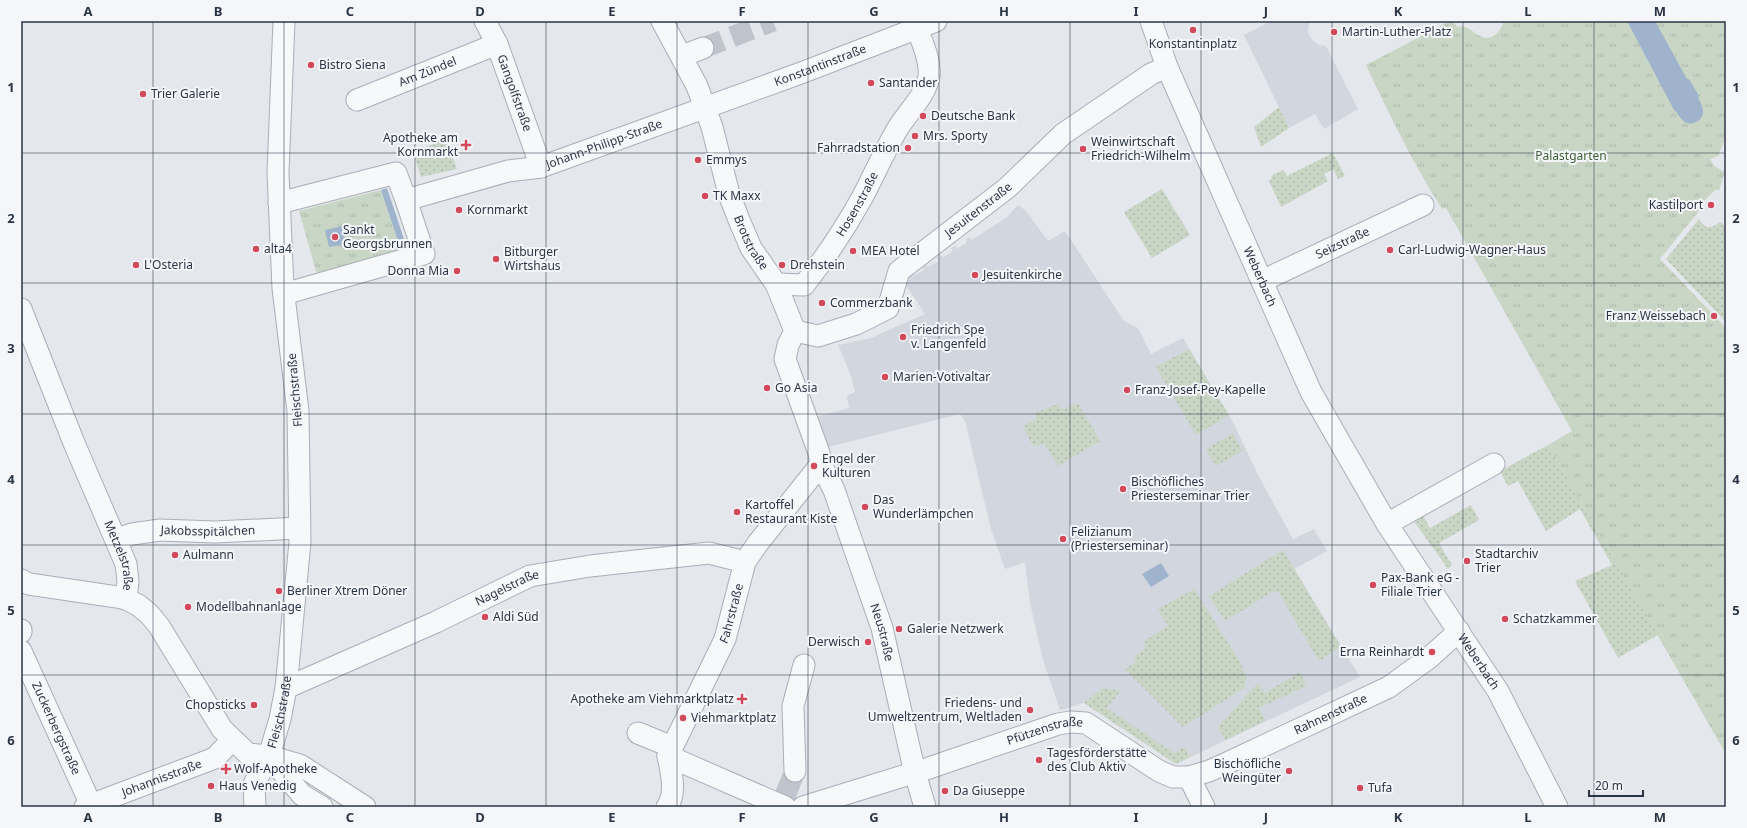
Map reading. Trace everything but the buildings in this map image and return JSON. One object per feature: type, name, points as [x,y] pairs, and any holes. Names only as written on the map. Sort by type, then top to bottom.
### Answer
[{"type":"street","name":"Fleischstraße","points":[[255,807],[254,784],[268,756],[280,719],[286,688],[300,542],[298,411],[284,294],[279,203],[284,21]]},
{"type":"street","name":"Gangolfstraße","points":[[485,21],[498,44],[542,167]]},
{"type":"street","name":"Brotstraße","points":[[662,21],[697,86],[712,127],[729,194],[751,248],[776,284],[795,331]]},
{"type":"street","name":"Weberbach","points":[[1151,21],[1167,67],[1311,392],[1387,524],[1459,631],[1505,704],[1557,807]]},
{"type":"street","name":"Konstantinstraße","points":[[705,108],[928,24]]},
{"type":"street","name":"Hosenstraße","points":[[776,284],[804,285],[823,260],[863,196],[878,163],[898,128],[926,86],[929,74],[925,51],[928,24]]},
{"type":"street","name":"Am Zündel","points":[[357,100],[498,44]]},
{"type":"street","points":[[682,56],[703,48]]},
{"type":"street","name":"Jesuitenstraße","points":[[795,331],[818,336],[856,324],[888,308],[899,271],[1007,188],[1064,134],[1151,74],[1167,67]]},
{"type":"street","name":"Johann-Philipp-Straße","points":[[406,200],[503,173],[542,167],[705,108]]},
{"type":"street","points":[[279,203],[396,173],[424,254],[284,294]]},
{"type":"street","name":"Seizstraße","points":[[1262,281],[1424,206]]},
{"type":"street","name":"Metzelstraße","points":[[21,309],[74,443],[117,539],[128,573],[126,599],[144,609],[168,637],[222,729],[248,754],[268,756],[300,765],[365,807]]},
{"type":"street","points":[[795,331],[788,345],[785,359],[819,454],[821,464]]},
{"type":"street","name":"Fahrstraße","points":[[671,759],[725,639],[745,562],[758,543],[821,464]]},
{"type":"street","name":"Neustraße","points":[[821,464],[834,490],[882,628],[915,773],[925,807]]},
{"type":"street","points":[[1387,524],[1494,464]]},
{"type":"street","name":"Jakobsspitälchen","points":[[117,539],[132,534],[160,530],[215,532],[299,528]]},
{"type":"street","name":"Nagelstraße","points":[[286,688],[429,625],[530,576],[590,566],[709,553],[745,562]]},
{"type":"street","points":[[21,580],[29,584],[126,599]]},
{"type":"street","name":"Rahnenstraße","points":[[1189,777],[1225,764],[1388,687],[1424,662],[1459,631]]},
{"type":"street","name":"Zuckerbergstraße","points":[[21,651],[88,806]]},
{"type":"street","points":[[795,771],[793,706],[804,665]]},
{"type":"street","name":"Pfützenstraße","points":[[803,807],[915,773],[1058,724],[1071,722],[1086,722],[1159,771],[1173,777],[1189,777]]},
{"type":"street","points":[[638,733],[671,759],[785,803]]},
{"type":"street","name":"Johannisstraße","points":[[88,806],[215,758],[232,740]]},
{"type":"street","points":[[268,756],[302,795],[322,807]]},
{"type":"street","points":[[667,807],[672,800],[671,759]]},
{"type":"street","points":[[1189,777],[1204,807]]},
{"type":"shaded area","points":[[1271,21],[1310,21],[1308,29],[1309,35],[1314,42],[1319,45],[1326,46],[1358,109],[1324,129],[1315,114],[1289,128],[1244,35]]},
{"type":"shaded area","name":"Bischöfliches Priesterseminar Trier","points":[[1018,205],[1026,211],[1048,241],[1065,231],[1124,321],[1138,328],[1151,354],[1183,338],[1234,424],[1257,473],[1293,539],[1314,529],[1327,551],[1294,569],[1360,677],[1176,764],[1084,703],[1060,710],[1043,660],[1030,603],[1025,562],[1005,569],[991,529],[965,421],[960,414],[828,447],[816,417],[849,408],[847,396],[855,392],[850,373],[838,345],[871,338],[925,314],[905,284],[910,279],[908,276],[912,274],[913,276],[924,270],[923,267],[926,265],[928,267],[939,261],[937,258],[941,255],[943,258],[953,251],[951,248],[955,246],[957,249],[967,242],[966,239],[969,237],[971,240],[1006,218]]},
{"type":"green space","name":"Palastgarten","points":[[1450,21],[1453,21],[1458,28],[1460,26],[1465,27],[1485,38],[1495,35],[1501,28],[1504,21],[1726,21],[1726,139],[1718,156],[1710,159],[1714,166],[1725,172],[1719,190],[1715,190],[1699,206],[1699,211],[1660,259],[1726,328],[1726,754],[1548,445],[1572,431],[1446,208],[1442,209],[1421,174],[1366,65]]},
{"type":"green space","points":[[1279,107],[1289,128],[1261,147],[1254,127]]},
{"type":"green space","points":[[446,139],[457,169],[421,177],[413,152]]},
{"type":"green space","points":[[1333,153],[1345,176],[1338,179],[1333,169],[1324,174],[1328,181],[1281,207],[1269,181],[1272,178],[1271,176],[1283,170],[1287,176]]},
{"type":"green space","points":[[1162,189],[1190,235],[1152,258],[1124,212]]},
{"type":"green space","points":[[381,190],[402,253],[318,278],[299,211]]},
{"type":"green space","points":[[1699,219],[1706,227],[1714,226],[1720,222],[1726,227],[1726,322],[1666,259]]},
{"type":"green space","points":[[1189,349],[1229,415],[1196,435],[1156,367]]},
{"type":"green space","points":[[1078,403],[1100,441],[1058,466],[1045,444],[1033,446],[1023,426],[1037,419],[1034,413],[1058,404],[1063,410]]},
{"type":"green space","points":[[1233,433],[1242,451],[1216,466],[1206,449]]},
{"type":"green space","points":[[1548,445],[1658,635],[1618,658],[1575,581],[1612,565],[1580,509],[1546,531],[1518,481],[1508,486],[1500,471]]},
{"type":"green space","points":[[1471,505],[1479,520],[1439,543],[1452,565],[1448,569],[1413,520],[1422,514],[1430,528]]},
{"type":"green space","points":[[1283,550],[1341,647],[1319,661],[1278,592],[1274,591],[1225,621],[1209,596]]},
{"type":"green space","points":[[1194,589],[1242,665],[1246,679],[1244,688],[1183,727],[1125,669],[1136,662],[1134,657],[1146,648],[1143,642],[1168,626],[1158,609]]},
{"type":"green space","points":[[1300,672],[1306,686],[1259,708],[1265,721],[1225,740],[1218,727],[1258,683],[1265,693]]},
{"type":"green space","points":[[1103,688],[1121,691],[1106,708],[1174,753],[1184,747],[1190,757],[1176,764],[1084,703]]},
{"type":"water","points":[[1627,21],[1655,21],[1687,79],[1689,79],[1699,96],[1698,97],[1703,112],[1700,120],[1687,123],[1683,121],[1674,110]]},
{"type":"water","points":[[387,188],[408,251],[402,253],[381,190]]},
{"type":"water","name":"Sankt Georgsbrunnen","points":[[342,226],[346,244],[329,247],[325,230]]},
{"type":"water","points":[[1161,563],[1169,576],[1151,587],[1142,574]]},
{"type":"tunnel","points":[[703,48],[773,21]]},
{"type":"tunnel","points":[[785,796],[795,771]]},
{"type":"place","name":"Konstantinplatz","points":[[1193,30]]},
{"type":"place","name":"Martin-Luther-Platz","points":[[1334,32]]},
{"type":"place","name":"Bistro Siena","points":[[311,65]]},
{"type":"place","name":"Santander","points":[[871,83]]},
{"type":"place","name":"Trier Galerie","points":[[143,94]]},
{"type":"place","name":"Deutsche Bank","points":[[923,116]]},
{"type":"place","name":"Mrs. Sporty","points":[[915,136]]},
{"type":"place","name":"Apotheke am Kornmarkt","points":[[466,145]]},
{"type":"place","name":"Fahrradstation","points":[[908,148]]},
{"type":"place","name":"Weinwirtschaft Friedrich-Wilhelm","points":[[1083,149]]},
{"type":"place","name":"Emmys","points":[[698,160]]},
{"type":"place","name":"TK Maxx","points":[[705,196]]},
{"type":"place","name":"Kastilport","points":[[1711,205]]},
{"type":"place","name":"Kornmarkt","points":[[459,210]]},
{"type":"place","name":"Sankt Georgsbrunnen","points":[[335,237]]},
{"type":"place","name":"alta4","points":[[256,249]]},
{"type":"place","name":"Carl-Ludwig-Wagner-Haus","points":[[1390,250]]},
{"type":"place","name":"MEA Hotel","points":[[853,251]]},
{"type":"place","name":"Bitburger Wirtshaus","points":[[496,259]]},
{"type":"place","name":"L'Osteria","points":[[136,265]]},
{"type":"place","name":"Drehstein","points":[[782,265]]},
{"type":"place","name":"Donna Mia","points":[[457,271]]},
{"type":"place","name":"Jesuitenkirche","points":[[975,275]]},
{"type":"place","name":"Commerzbank","points":[[822,303]]},
{"type":"place","name":"Franz Weissebach","points":[[1714,316]]},
{"type":"place","name":"Friedrich Spe v. Langenfeld","points":[[903,337]]},
{"type":"place","name":"Marien-Votivaltar","points":[[885,377]]},
{"type":"place","name":"Go Asia","points":[[767,388]]},
{"type":"place","name":"Franz-Josef-Pey-Kapelle","points":[[1127,390]]},
{"type":"place","name":"Engel der Kulturen","points":[[814,466]]},
{"type":"place","name":"Bischöfliches Priesterseminar Trier","points":[[1123,489]]},
{"type":"place","name":"Das Wunderlämpchen","points":[[865,507]]},
{"type":"place","name":"Kartoffel Restaurant Kiste","points":[[737,512]]},
{"type":"place","name":"Felizianum (Priesterseminar)","points":[[1063,539]]},
{"type":"place","name":"Aulmann","points":[[175,555]]},
{"type":"place","name":"Stadtarchiv Trier","points":[[1467,561]]},
{"type":"place","name":"Pax-Bank eG - Filiale Trier","points":[[1373,585]]},
{"type":"place","name":"Berliner Xtrem Döner","points":[[279,591]]},
{"type":"place","name":"Modellbahnanlage","points":[[188,607]]},
{"type":"place","name":"Aldi Süd","points":[[485,617]]},
{"type":"place","name":"Schatzkammer","points":[[1505,619]]},
{"type":"place","name":"Galerie Netzwerk","points":[[899,629]]},
{"type":"place","name":"Derwisch","points":[[868,642]]},
{"type":"place","name":"Erna Reinhardt","points":[[1432,652]]},
{"type":"place","name":"Apotheke am Viehmarktplatz","points":[[742,699]]},
{"type":"place","name":"Chopsticks","points":[[254,705]]},
{"type":"place","name":"Friedens- und Umweltzentrum, Weltladen","points":[[1030,710]]},
{"type":"place","name":"Viehmarktplatz","points":[[683,718]]},
{"type":"place","name":"Tagesförderstätte des Club Aktiv","points":[[1039,760]]},
{"type":"place","name":"Wolf-Apotheke","points":[[226,769]]},
{"type":"place","name":"Bischöfliche Weingüter","points":[[1289,771]]},
{"type":"place","name":"Haus Venedig","points":[[211,786]]},
{"type":"place","name":"Tufa","points":[[1360,788]]},
{"type":"place","name":"Da Giuseppe","points":[[945,791]]}]
